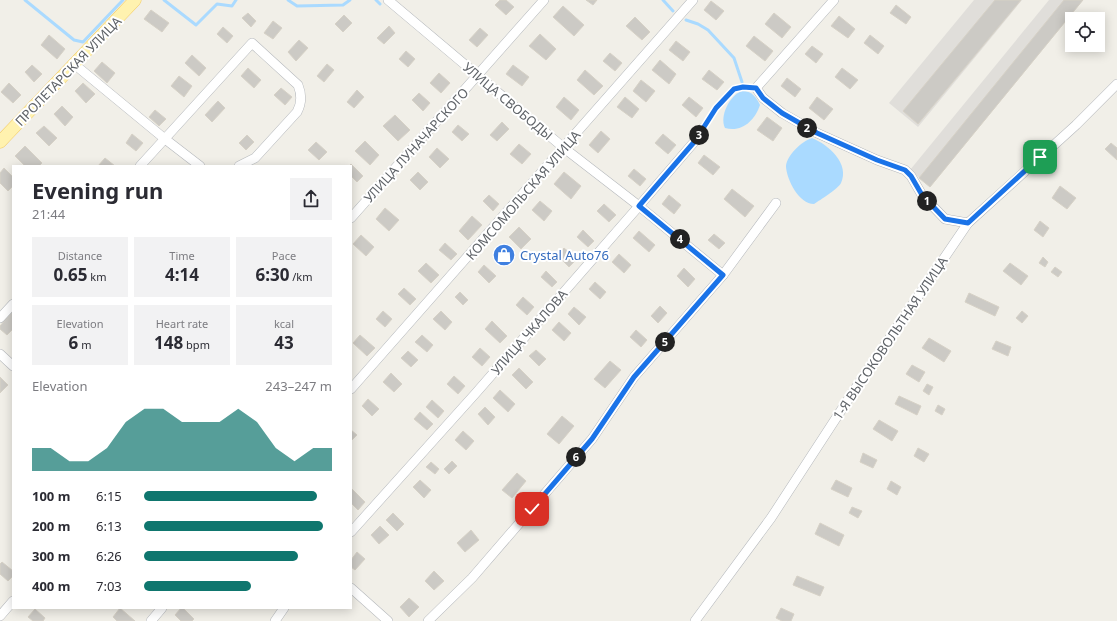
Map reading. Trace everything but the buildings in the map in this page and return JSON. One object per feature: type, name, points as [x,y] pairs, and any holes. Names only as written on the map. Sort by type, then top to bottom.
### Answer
[{"type":"main road","name":"ПРОЛЕТАРСКАЯ УЛИЦА","points":[[0,142],[135,0]]},
{"type":"street","name":"УЛИЦА СВОБОДЫ","points":[[388,0],[564,148],[639,206],[723,275]]},
{"type":"street","name":"УЛИЦА ЛУНАЧАРСКОГО","points":[[352,217],[544,0]]},
{"type":"street","name":"КОМСОМОЛЬСКАЯ УЛИЦА","points":[[352,388],[693,0]]},
{"type":"street","points":[[834,0],[756,88],[763,98],[782,113],[817,133],[877,160],[905,170],[911,176],[922,195],[945,219],[968,223]]},
{"type":"street","points":[[141,165],[252,43],[298,86],[301,92],[300,106],[297,112],[255,158],[241,165]]},
{"type":"street","points":[[74,64],[199,165]]},
{"type":"street","name":"1-Я ВЫСОКОВОЛЬТНАЯ УЛИЦА","points":[[695,621],[771,518],[855,388],[968,223],[1076,125],[1117,84]]},
{"type":"street","name":"УЛИЦА ЧКАЛОВА","points":[[352,531],[475,394],[639,206],[695,141],[703,128]]},
{"type":"street","points":[[428,621],[472,578],[592,439],[634,377],[723,275],[776,203]]},
{"type":"street","points":[[0,318],[12,305]]},
{"type":"street","points":[[0,354],[12,365]]},
{"type":"street","points":[[352,589],[388,621]]},
{"type":"street","points":[[0,616],[12,602]]},
{"type":"street","points":[[151,621],[161,609]]},
{"type":"street","points":[[275,621],[283,609]]},
{"type":"path","points":[[703,128],[716,108],[734,89],[743,87],[756,88]]},
{"type":"shaded area","points":[[974,0],[1022,0],[918,127],[889,103]]},
{"type":"shaded area","points":[[1049,0],[1083,0],[1073,12],[1065,12],[1065,22],[930,187],[910,170]]},
{"type":"water","points":[[742,91],[751,93],[755,97],[760,105],[758,110],[755,116],[742,127],[737,129],[725,128],[723,118],[727,106],[733,97]]},
{"type":"water","points":[[812,138],[831,150],[840,162],[843,169],[841,183],[829,194],[814,204],[803,200],[799,196],[791,184],[786,167],[789,158],[795,150],[804,142]]},
{"type":"waterway","points":[[25,0],[74,40],[83,42],[123,0]]},
{"type":"waterway","points":[[164,0],[196,25],[217,4],[232,6],[236,0]]},
{"type":"waterway","points":[[288,0],[297,6],[343,5],[350,0]]},
{"type":"waterway","points":[[376,0],[380,4]]},
{"type":"waterway","points":[[663,0],[673,11]]},
{"type":"waterway","points":[[686,20],[698,24],[708,30],[734,58],[742,82]]},
{"type":"place","name":"Crystal Auto76","points":[[504,255]]},
{"type":"route","points":[[532,509],[592,439],[634,377],[723,275],[639,206],[695,141],[716,108],[734,89],[743,87],[756,88],[763,98],[782,113],[817,133],[877,160],[905,170],[911,176],[922,195],[945,219],[968,223],[1040,157]]}]
